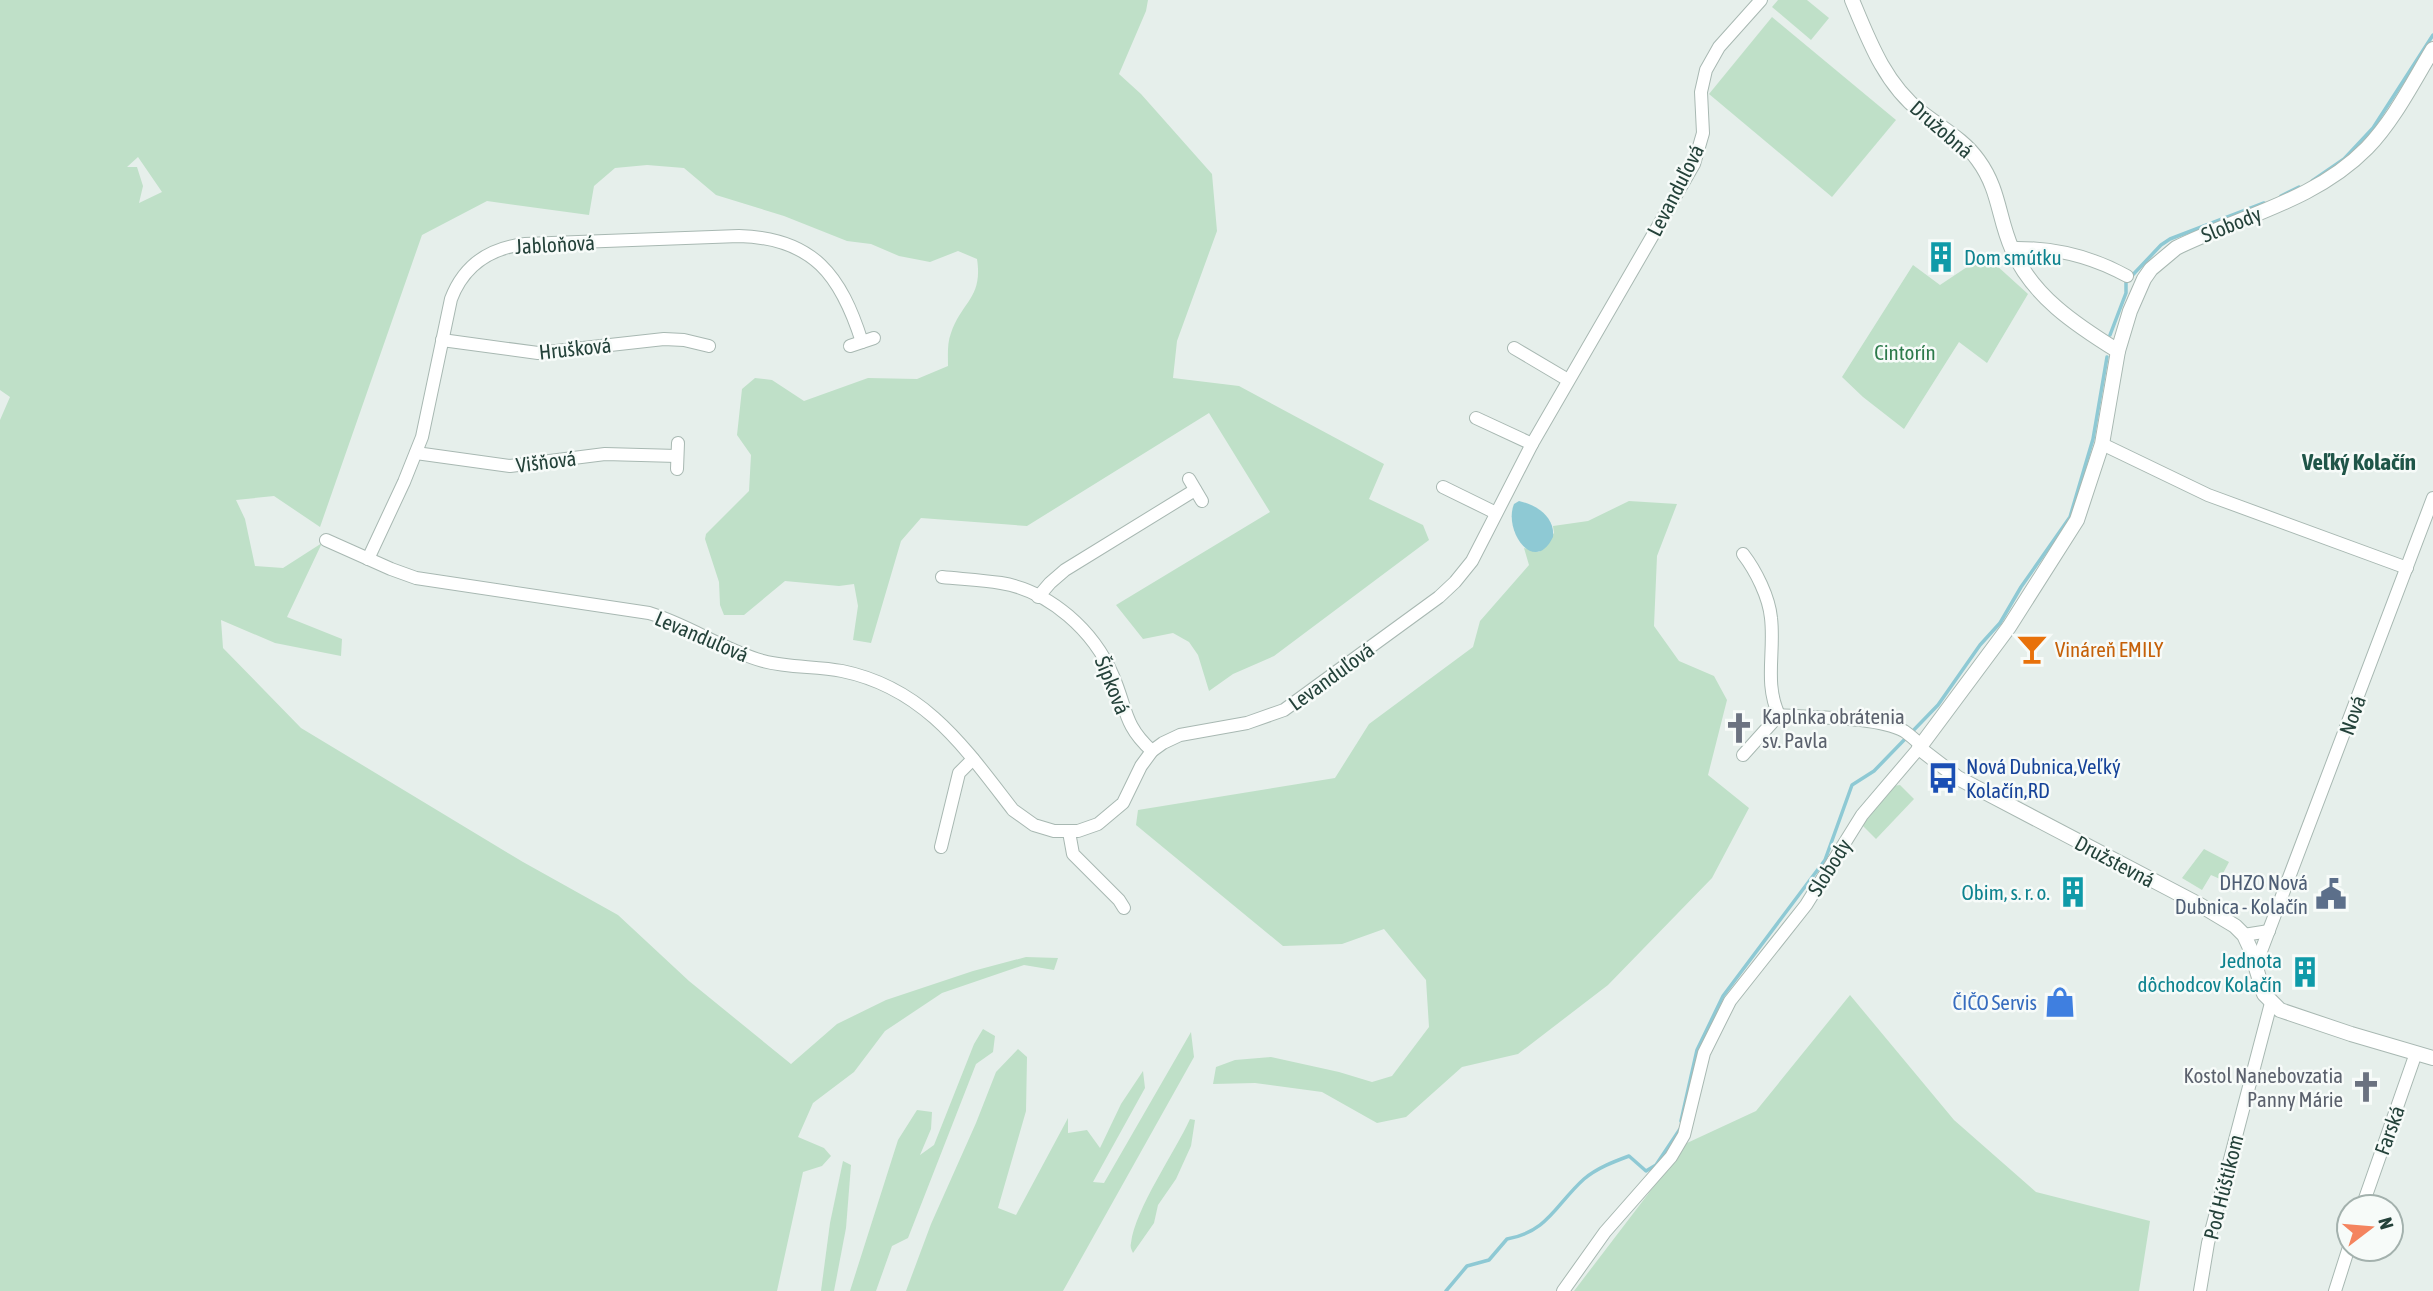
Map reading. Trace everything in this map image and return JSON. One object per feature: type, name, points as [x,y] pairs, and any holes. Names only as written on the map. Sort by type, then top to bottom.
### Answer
[{"type":"street","name":"Levanduľová","points":[[1152,751],[1180,735],[1267,717],[1304,698],[1455,582],[1472,561],[1532,444],[1694,164],[1703,133],[1703,81],[1711,58],[1761,0]]},
{"type":"street","name":"Družobná","points":[[1852,0],[1876,56],[1900,93],[1920,112],[1966,145],[1978,159],[1996,192],[2011,248],[2028,274],[2055,308],[2118,351]]},
{"type":"street","name":"Slobody","points":[[1563,1291],[1605,1232],[1671,1157],[1684,1135],[1704,1052],[1730,1001],[1805,905],[1914,741],[2009,627],[2060,550],[2084,502],[2102,444],[2118,351],[2136,294],[2144,279],[2161,259],[2190,241],[2309,191],[2348,165],[2387,123],[2433,49]]},
{"type":"street","name":"Jabloňová","points":[[368,559],[416,453],[429,408],[456,285],[475,262],[496,249],[525,244],[739,236],[771,239],[785,243],[822,265],[848,301],[862,342]]},
{"type":"street","points":[[2011,248],[2050,249],[2104,263],[2127,276]]},
{"type":"street","name":"Hrušková","points":[[442,340],[538,354],[664,339],[709,346]]},
{"type":"street","points":[[1514,348],[1568,380]]},
{"type":"street","points":[[1476,418],[1532,444]]},
{"type":"street","points":[[2102,444],[2208,495],[2407,568]]},
{"type":"street","name":"Višňová","points":[[416,453],[510,466],[606,454],[678,456]]},
{"type":"street","points":[[1443,486],[1496,513]]},
{"type":"street","points":[[1038,597],[1065,570],[1195,490]]},
{"type":"street","name":"Nová","points":[[2255,967],[2433,498]]},
{"type":"street","name":"Levanduľová","points":[[326,540],[416,578],[649,613],[691,628],[741,654],[764,661],[862,677],[902,694],[944,726],[1023,819],[1043,829],[1069,832]]},
{"type":"street","points":[[1743,554],[1753,567],[1772,620],[1770,689],[1779,715],[1743,755]]},
{"type":"street","name":"Šípková","points":[[942,577],[1002,583],[1038,597],[1069,616],[1098,647],[1114,678],[1131,728],[1152,751]]},
{"type":"street","name":"Družstevná","points":[[1779,715],[1892,726],[1958,778],[2200,905],[2235,926],[2244,935]]},
{"type":"street","points":[[1124,908],[1073,854],[1069,832],[1088,828],[1115,812],[1130,791],[1140,766],[1152,751]]},
{"type":"street","points":[[941,847],[959,773],[973,759]]},
{"type":"street","points":[[2269,931],[2244,935],[2263,994],[2271,1003],[2291,1016],[2433,1058]]},
{"type":"street","name":"Pod Húštikom","points":[[2200,1291],[2208,1243],[2271,1003]]},
{"type":"street","name":"Farská","points":[[2367,1193],[2417,1053]]},
{"type":"street","points":[[2335,1291],[2344,1263]]},
{"type":"green space","points":[[0,0],[1148,0],[1146,11],[1119,74],[1141,94],[1212,174],[1217,231],[1177,341],[1173,378],[1239,386],[1384,464],[1369,499],[1423,525],[1429,540],[1274,656],[1233,674],[1209,691],[1198,655],[1189,642],[1173,633],[1143,639],[1116,605],[1270,512],[1209,413],[1027,526],[921,518],[901,541],[871,643],[853,640],[858,606],[854,584],[839,586],[785,581],[744,615],[724,615],[720,605],[719,582],[705,539],[706,534],[749,491],[751,455],[737,435],[742,389],[755,378],[772,380],[804,401],[868,378],[917,379],[948,366],[951,333],[977,283],[977,259],[958,251],[930,262],[899,256],[871,244],[847,241],[784,216],[716,195],[684,168],[647,165],[615,168],[594,186],[589,215],[487,201],[422,235],[320,527],[274,496],[236,500],[245,519],[255,566],[283,568],[322,543],[287,617],[342,639],[341,656],[275,643],[221,620],[223,648],[301,728],[523,862],[618,915],[689,981],[791,1064],[837,1024],[886,1000],[973,971],[1026,957],[1058,958],[1054,970],[1024,965],[942,993],[885,1031],[854,1072],[813,1103],[798,1137],[824,1148],[831,1156],[822,1166],[803,1172],[777,1291],[0,1291],[0,420],[10,397],[0,390]],"holes":[[[138,157],[162,192],[139,203],[143,186],[137,167],[127,167]]]},
{"type":"green space","points":[[1778,0],[1807,0],[1829,18],[1811,40],[1772,7]]},
{"type":"green space","points":[[1772,17],[1896,120],[1832,197],[1709,94]]},
{"type":"green space","name":"Cintorín","points":[[1985,255],[2028,294],[1987,363],[1959,342],[1904,429],[1842,377],[1913,265],[1940,285]]},
{"type":"green space","points":[[1629,501],[1677,504],[1657,556],[1654,626],[1679,661],[1714,676],[1727,700],[1708,775],[1749,808],[1712,878],[1608,985],[1518,1054],[1462,1067],[1406,1117],[1377,1123],[1322,1092],[1255,1083],[1213,1084],[1216,1067],[1235,1060],[1271,1057],[1372,1082],[1392,1076],[1429,1027],[1426,980],[1384,929],[1342,944],[1283,946],[1136,825],[1138,810],[1335,778],[1369,724],[1473,647],[1480,621],[1529,565],[1524,548],[1539,552],[1554,533],[1553,526],[1588,521]]},
{"type":"green space","points":[[1900,785],[1914,799],[1876,839],[1862,825],[1893,786]]},
{"type":"green space","points":[[2204,849],[2229,862],[2220,879],[2211,875],[2202,890],[2182,878]]},
{"type":"green space","points":[[1850,995],[1954,1120],[2036,1192],[2150,1221],[2139,1291],[1574,1291],[1687,1143],[1756,1111]]},
{"type":"green space","points":[[983,1029],[995,1036],[993,1052],[976,1064],[908,1238],[892,1246],[876,1291],[850,1291],[898,1140],[917,1110],[932,1112],[931,1129],[920,1155],[934,1145],[974,1044]]},
{"type":"green space","points":[[1191,1032],[1194,1057],[1063,1291],[906,1291],[931,1224],[996,1072],[1018,1049],[1027,1057],[1026,1111],[998,1208],[1016,1215],[1068,1118],[1068,1133],[1087,1130],[1100,1148],[1121,1104],[1143,1071],[1145,1088],[1093,1182],[1104,1183]]},
{"type":"green space","points":[[1190,1119],[1195,1120],[1191,1146],[1176,1179],[1158,1205],[1154,1223],[1133,1253],[1131,1244],[1140,1214]]},
{"type":"green space","points":[[843,1161],[851,1165],[846,1228],[834,1291],[821,1291],[830,1223]]},
{"type":"water","points":[[1519,501],[1544,513],[1551,524],[1553,537],[1545,548],[1537,552],[1529,551],[1516,536],[1512,514],[1514,504]]},
{"type":"waterway","points":[[2312,181],[2344,159],[2373,128],[2433,35]]},
{"type":"waterway","points":[[2281,196],[2299,187]]},
{"type":"waterway","points":[[2110,335],[2126,293],[2126,282],[2161,245],[2170,239],[2264,203]]},
{"type":"waterway","points":[[1681,1121],[1697,1050],[1723,996],[1825,860],[1852,785],[1874,771],[1938,705],[1980,645],[2000,623],[2021,587],[2070,517],[2093,439],[2107,357]]},
{"type":"waterway","points":[[1446,1291],[1467,1266],[1489,1260],[1507,1239],[1542,1224],[1574,1188],[1594,1172],[1629,1156],[1646,1171],[1656,1165],[1680,1129]]},
{"type":"place","name":"Dom smútku","points":[[1941,257]]},
{"type":"place","name":"Vináreň EMILY","points":[[2032,649]]},
{"type":"place","name":"Kaplnka obrátenia sv. Pavla","points":[[1739,728]]},
{"type":"place","name":"Nová Dubnica,Veľký Kolačín,RD","points":[[1943,778]]},
{"type":"place","name":"Obim, s. r. o.","points":[[2073,892]]},
{"type":"place","name":"DHZO Nová Dubnica - Kolačín","points":[[2331,894]]},
{"type":"place","name":"Jednota dôchodcov Kolačín","points":[[2305,972]]},
{"type":"place","name":"ČIČO Servis","points":[[2060,1002]]},
{"type":"place","name":"Kostol Nanebovzatia Panny Márie","points":[[2366,1087]]},
{"type":"district","name":"Veľký Kolačín","points":[[2359,462]]}]
